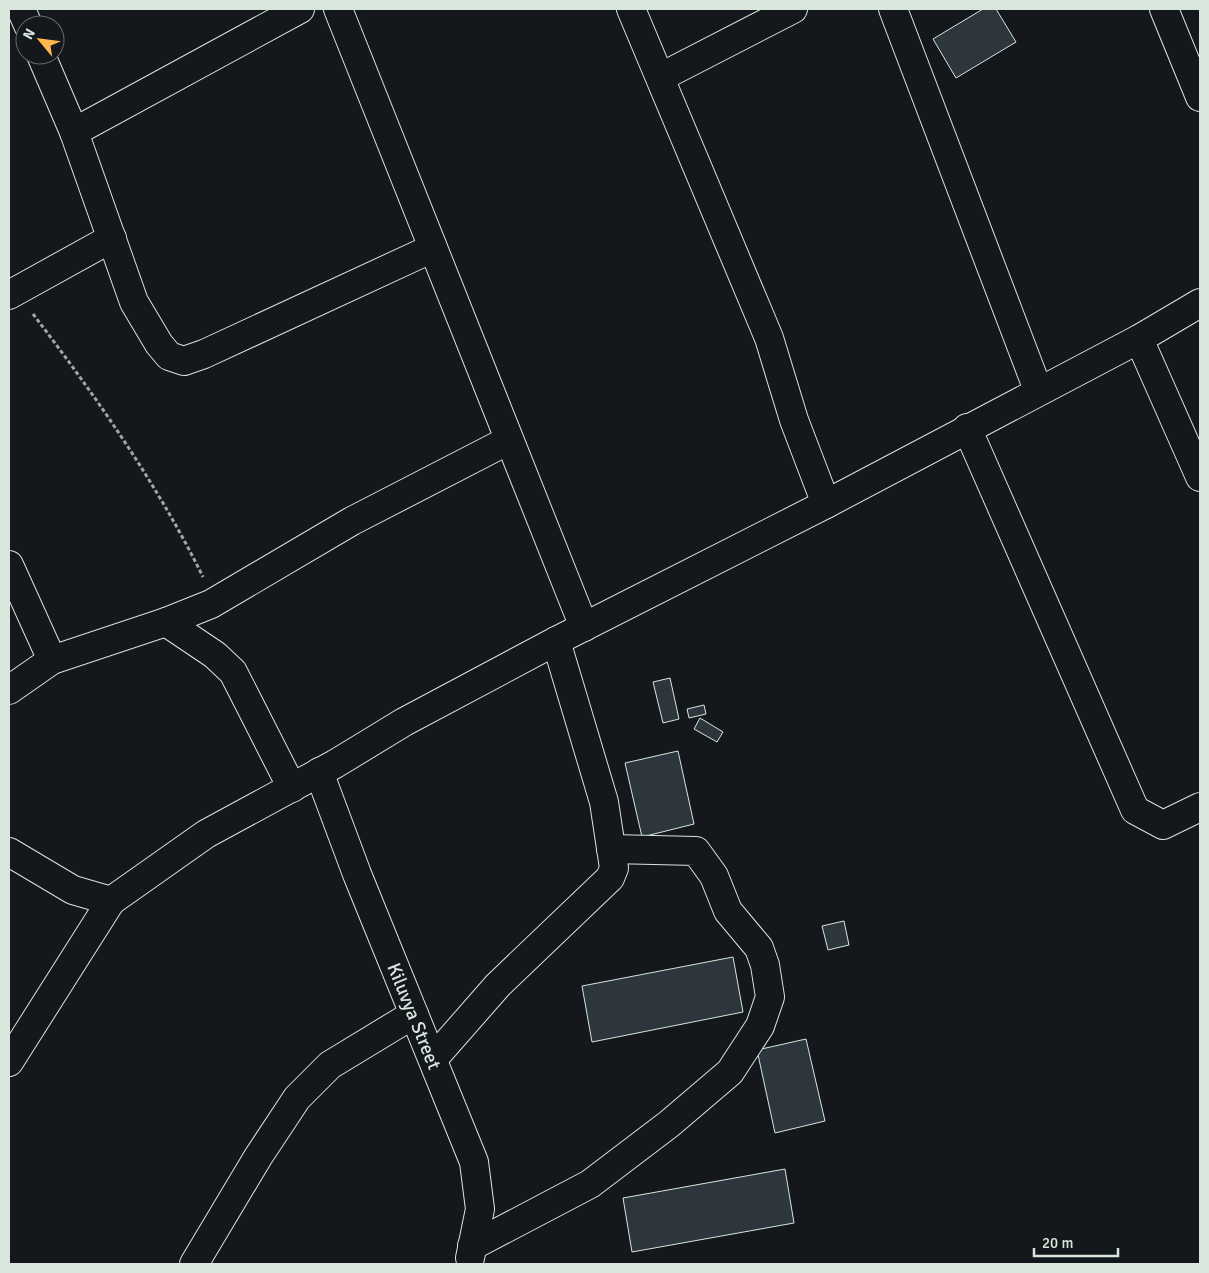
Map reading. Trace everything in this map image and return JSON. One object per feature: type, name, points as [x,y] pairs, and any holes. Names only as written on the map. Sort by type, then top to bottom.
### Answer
[{"type":"street","points":[[74,132],[300,9]]},
{"type":"street","points":[[338,9],[584,627]]},
{"type":"street","points":[[631,9],[661,77],[689,152],[769,338],[794,420],[826,504]]},
{"type":"street","points":[[661,77],[793,9]]},
{"type":"street","points":[[893,9],[1038,390]]},
{"type":"street","points":[[1164,9],[1200,97]]},
{"type":"street","points":[[45,65],[74,132],[134,302],[159,344],[169,356],[184,361],[204,354],[433,248]]},
{"type":"street","points":[[12,293],[112,238]]},
{"type":"street","points":[[9,1062],[111,901],[206,834],[292,788],[404,722],[556,641],[826,504],[1139,338],[1200,303]]},
{"type":"street","points":[[1139,338],[1200,477]]},
{"type":"street","points":[[967,428],[1135,810],[1163,825],[1200,807]]},
{"type":"street","points":[[9,690],[52,660],[166,622],[211,604],[352,521],[509,440]]},
{"type":"street","points":[[9,565],[52,660]]},
{"type":"street","points":[[166,622],[215,655],[233,672],[292,788]]},
{"type":"street","points":[[434,1058],[498,985],[610,878],[614,868],[604,802],[556,641]]},
{"type":"street","name":"Kiluvya Street","points":[[319,772],[357,874],[434,1058],[474,1162],[480,1209],[471,1255]]},
{"type":"street","points":[[471,1255],[590,1184],[669,1124],[730,1072],[760,1026],[770,997],[765,965],[759,948],[728,911],[714,876],[696,851],[611,850]]},
{"type":"street","points":[[9,852],[74,890],[111,901]]},
{"type":"street","points":[[194,1264],[258,1157],[297,1098],[330,1065],[414,1014]]},
{"type":"path","points":[[12,293],[83,379],[145,475],[198,567],[209,591],[211,604]]},
{"type":"building","points":[[983,9],[996,9],[1016,42],[956,78],[933,39]]},
{"type":"building","points":[[670,678],[679,719],[663,723],[653,682]]},
{"type":"building","points":[[704,705],[706,714],[689,718],[687,709]]},
{"type":"building","points":[[700,718],[723,732],[717,742],[694,729]]},
{"type":"building","points":[[678,751],[694,824],[642,837],[625,763]]},
{"type":"building","points":[[844,921],[849,945],[828,950],[822,926]]},
{"type":"building","points":[[733,957],[743,1012],[592,1042],[582,986]]},
{"type":"building","points":[[806,1039],[825,1121],[775,1133],[757,1050]]},
{"type":"building","points":[[785,1169],[794,1223],[632,1252],[623,1198]]}]
